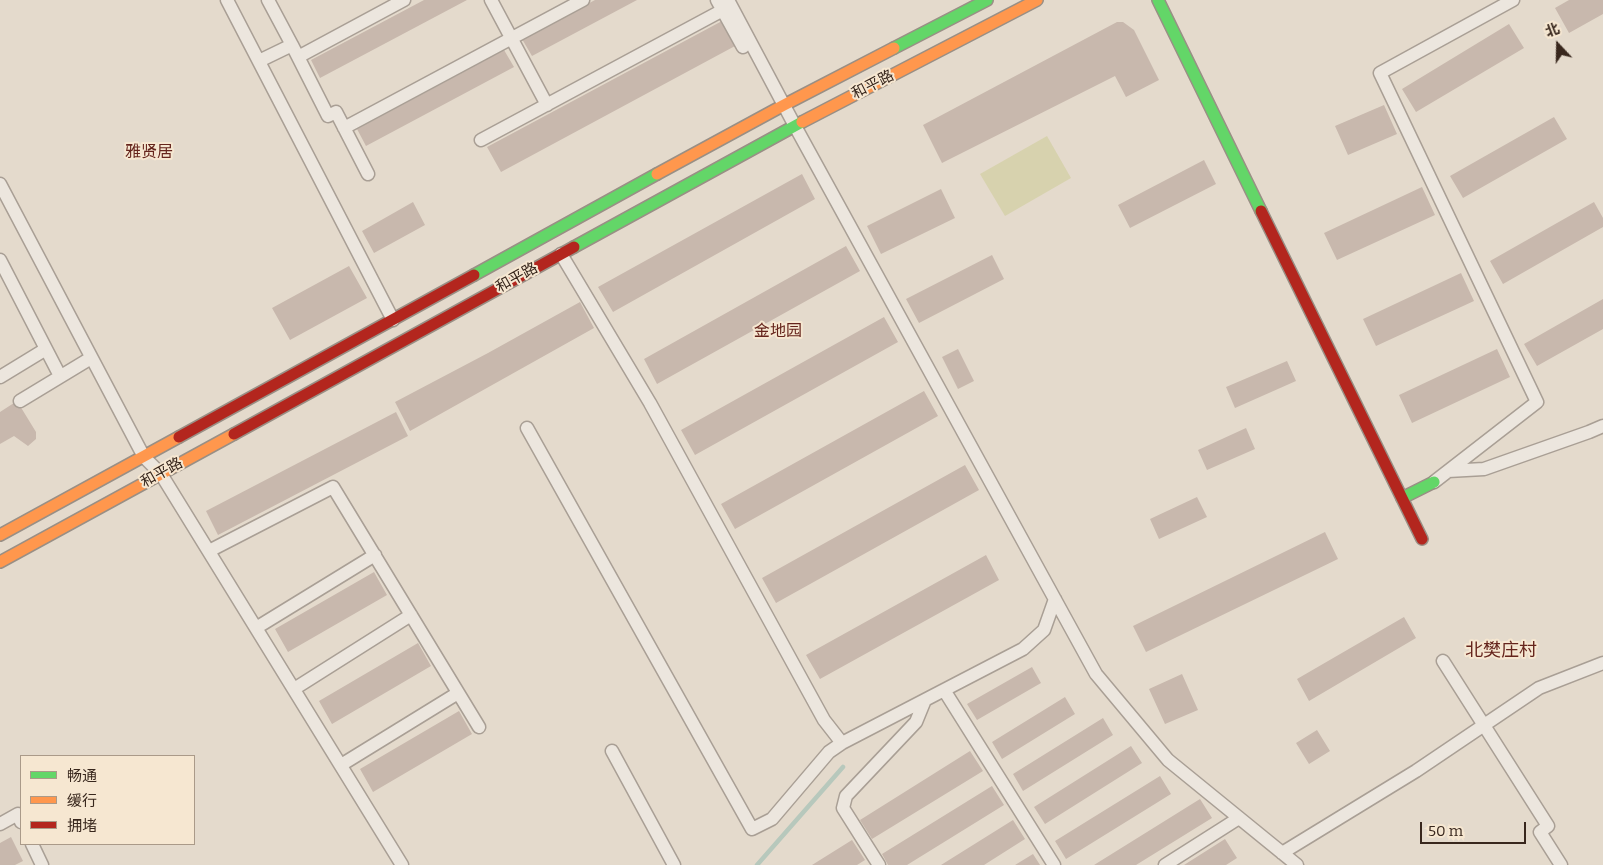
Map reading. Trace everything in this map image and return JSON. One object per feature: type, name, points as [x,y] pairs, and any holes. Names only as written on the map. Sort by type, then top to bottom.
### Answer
[{"type":"street","points":[[227,0],[393,320]]},
{"type":"street","points":[[268,0],[328,116],[336,112],[368,174]]},
{"type":"street","points":[[298,57],[404,0]]},
{"type":"street","points":[[490,0],[547,105]]},
{"type":"street","points":[[344,128],[583,0]]},
{"type":"street","name":"和平路","points":[[0,535],[784,105],[987,0]]},
{"type":"street","name":"和平路","points":[[0,562],[795,126],[1037,0]]},
{"type":"street","points":[[1158,0],[1422,539]]},
{"type":"street","points":[[1402,498],[1434,482],[1536,402],[1380,73],[1513,0]]},
{"type":"street","points":[[723,3],[784,105],[1096,674],[1168,760],[1297,865]]},
{"type":"street","points":[[723,3],[743,47]]},
{"type":"street","points":[[481,140],[547,105],[723,3]]},
{"type":"street","points":[[259,61],[292,45]]},
{"type":"street","points":[[0,184],[144,457],[161,474],[402,865]]},
{"type":"street","points":[[561,254],[650,403],[824,720],[842,743]]},
{"type":"street","points":[[0,260],[60,376]]},
{"type":"street","points":[[0,378],[46,349]]},
{"type":"street","points":[[20,401],[91,358]]},
{"type":"street","points":[[1448,471],[1484,469],[1603,426]]},
{"type":"street","points":[[527,428],[752,829],[772,819],[829,752],[842,743],[1023,649],[1044,630],[1055,599]]},
{"type":"street","points":[[209,551],[333,487],[479,727]]},
{"type":"street","points":[[256,628],[374,555]]},
{"type":"street","points":[[294,689],[411,615]]},
{"type":"street","points":[[1443,661],[1548,826],[1540,832],[1561,865]]},
{"type":"street","points":[[1282,852],[1416,771],[1539,688],[1603,663]]},
{"type":"street","points":[[944,690],[1054,865]]},
{"type":"street","points":[[341,765],[458,693]]},
{"type":"street","points":[[879,865],[844,808],[846,796],[916,722],[925,700]]},
{"type":"street","points":[[612,751],[674,865]]},
{"type":"street","points":[[0,824],[18,814],[20,819]]},
{"type":"street","points":[[1165,865],[1239,818]]},
{"type":"street","points":[[32,845],[42,865]]},
{"type":"shaded area","points":[[1047,136],[1071,178],[1005,216],[980,174]]},
{"type":"building","points":[[424,0],[467,0],[320,78],[311,60]]},
{"type":"building","points":[[595,0],[637,0],[532,56],[522,39]]},
{"type":"building","points":[[1569,0],[1603,0],[1603,14],[1569,33],[1555,8]]},
{"type":"building","points":[[722,21],[735,46],[501,172],[487,147]]},
{"type":"building","points":[[1117,22],[1123,22],[1134,30],[1159,80],[1126,97],[1115,76],[942,163],[923,125]]},
{"type":"building","points":[[1509,24],[1524,48],[1416,112],[1402,89]]},
{"type":"building","points":[[504,50],[514,67],[366,146],[357,129]]},
{"type":"building","points":[[1384,105],[1397,134],[1348,155],[1335,126]]},
{"type":"building","points":[[1554,117],[1567,139],[1463,198],[1450,176]]},
{"type":"building","points":[[1204,160],[1216,184],[1130,228],[1118,205]]},
{"type":"building","points":[[802,174],[815,199],[613,312],[598,287]]},
{"type":"building","points":[[1422,187],[1435,215],[1337,260],[1324,233]]},
{"type":"building","points":[[941,189],[955,218],[881,254],[867,226]]},
{"type":"building","points":[[413,202],[425,225],[374,253],[362,231]]},
{"type":"building","points":[[1594,202],[1603,218],[1603,227],[1503,284],[1490,261]]},
{"type":"building","points":[[846,246],[860,271],[657,384],[644,359]]},
{"type":"building","points":[[992,255],[1004,279],[919,323],[906,299]]},
{"type":"building","points":[[349,266],[367,298],[290,340],[272,308]]},
{"type":"building","points":[[1461,273],[1474,301],[1376,346],[1363,319]]},
{"type":"building","points":[[1603,299],[1603,329],[1537,366],[1524,344]]},
{"type":"building","points":[[580,302],[594,328],[410,431],[395,402]]},
{"type":"building","points":[[884,317],[898,342],[695,455],[681,430]]},
{"type":"building","points":[[958,349],[974,381],[958,389],[942,357]]},
{"type":"building","points":[[1497,349],[1510,377],[1412,423],[1399,395]]},
{"type":"building","points":[[1287,361],[1296,381],[1235,408],[1226,387]]},
{"type":"building","points":[[924,391],[938,416],[735,529],[721,504]]},
{"type":"building","points":[[17,401],[36,432],[36,439],[28,446],[14,436],[0,444],[0,412]]},
{"type":"building","points":[[396,412],[408,436],[218,535],[206,511]]},
{"type":"building","points":[[1246,428],[1255,449],[1207,470],[1198,450]]},
{"type":"building","points":[[965,465],[979,490],[776,603],[762,578]]},
{"type":"building","points":[[1197,497],[1207,517],[1159,539],[1150,519]]},
{"type":"building","points":[[1325,532],[1338,559],[1146,652],[1133,626]]},
{"type":"building","points":[[986,555],[999,580],[820,679],[806,655]]},
{"type":"building","points":[[374,572],[387,595],[288,652],[275,629]]},
{"type":"building","points":[[1404,617],[1416,638],[1309,701],[1297,679]]},
{"type":"building","points":[[418,643],[431,666],[332,724],[319,701]]},
{"type":"building","points":[[1032,667],[1041,683],[977,720],[967,704]]},
{"type":"building","points":[[1182,674],[1198,710],[1165,724],[1149,689]]},
{"type":"building","points":[[1065,697],[1075,714],[1002,759],[992,742]]},
{"type":"building","points":[[459,711],[472,734],[373,792],[360,769]]},
{"type":"building","points":[[1103,718],[1113,735],[1023,791],[1013,774]]},
{"type":"building","points":[[1317,730],[1330,751],[1309,764],[1296,743]]},
{"type":"building","points":[[1131,746],[1142,763],[1045,824],[1034,807]]},
{"type":"building","points":[[970,751],[983,771],[872,839],[860,820]]},
{"type":"building","points":[[1160,776],[1171,794],[1066,859],[1055,841]]},
{"type":"building","points":[[992,786],[1004,805],[907,865],[888,865],[882,854]]},
{"type":"building","points":[[1200,799],[1212,818],[1136,865],[1094,865]]},
{"type":"building","points":[[1013,820],[1025,839],[984,865],[941,865]]},
{"type":"building","points":[[11,837],[23,861],[15,865],[0,865],[0,843]]},
{"type":"building","points":[[1225,839],[1237,858],[1226,865],[1184,865]]},
{"type":"building","points":[[852,840],[865,860],[857,865],[812,865]]},
{"type":"building","points":[[1033,854],[1040,865],[1015,865]]},
{"type":"waterway","points":[[757,865],[843,767]]},
{"type":"traffic: fast","points":[[894,48],[987,0]]},
{"type":"traffic: fast","points":[[1158,0],[1261,211]]},
{"type":"traffic: fast","points":[[574,247],[802,122]]},
{"type":"traffic: fast","points":[[474,275],[657,174]]},
{"type":"traffic: fast","points":[[1402,498],[1434,482]]},
{"type":"traffic: slow","points":[[802,122],[1037,0]]},
{"type":"traffic: slow","points":[[657,174],[894,48]]},
{"type":"traffic: slow","points":[[0,562],[234,434]]},
{"type":"traffic: slow","points":[[0,535],[179,437]]},
{"type":"traffic: jam","points":[[1261,211],[1422,539]]},
{"type":"traffic: jam","points":[[234,434],[574,247]]},
{"type":"traffic: jam","points":[[179,437],[474,275]]},
{"type":"district","name":"雅贤居","points":[[149,153]]},
{"type":"district","name":"金地园","points":[[778,332]]},
{"type":"district","name":"北樊庄村","points":[[1501,651]]}]
